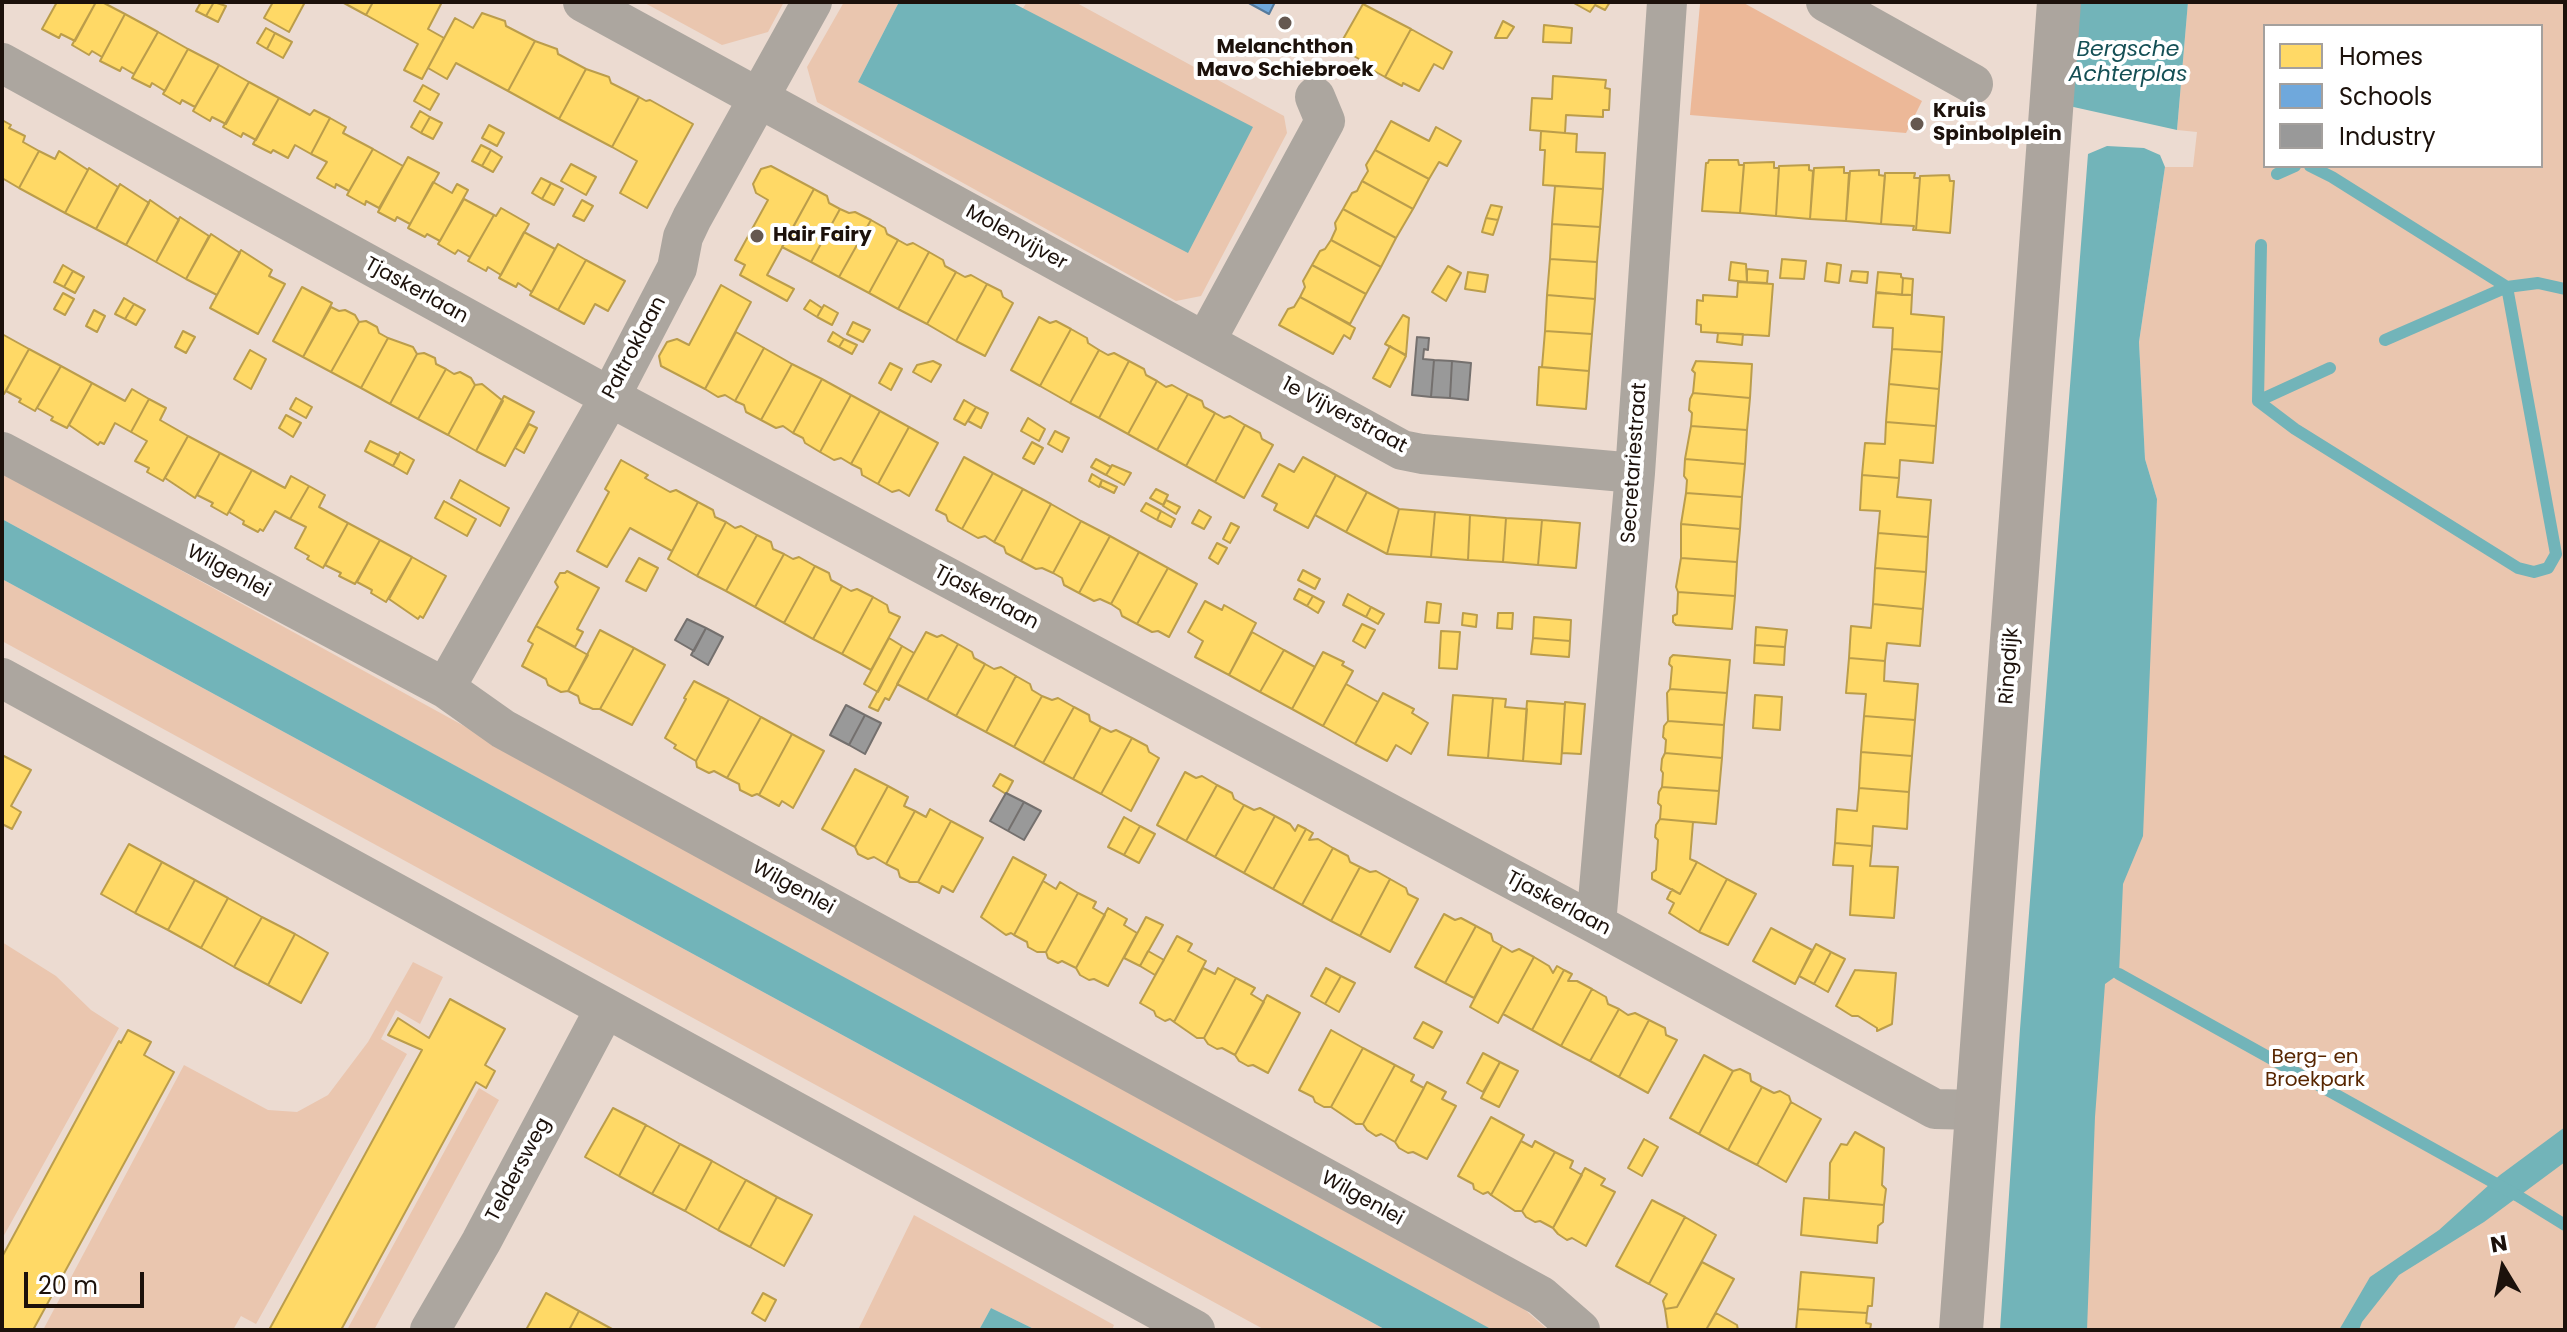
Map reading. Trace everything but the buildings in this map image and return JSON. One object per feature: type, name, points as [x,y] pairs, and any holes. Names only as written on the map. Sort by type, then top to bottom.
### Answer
[{"type":"street","name":"Molenvijver","points":[[583,2],[1205,342]]},
{"type":"street","name":"Paltroklaan","points":[[445,688],[610,397],[677,268],[683,237],[692,218],[812,2]]},
{"type":"street","name":"Secretariestraat","points":[[1596,924],[1635,473],[1667,2]]},
{"type":"street","points":[[1826,2],[1973,84]]},
{"type":"street","name":"Ringdijk","points":[[1961,1330],[2059,2]]},
{"type":"street","name":"Tjaskerlaan","points":[[2,63],[610,397],[1596,924],[1935,1109],[1978,1110]]},
{"type":"street","points":[[1205,342],[1325,121],[1315,97]]},
{"type":"street","name":"1e Vijverstraat","points":[[1205,342],[1402,450],[1635,473]]},
{"type":"street","name":"Wilgenlei","points":[[2,452],[445,688],[503,729],[1541,1296],[1580,1330]]},
{"type":"street","points":[[2,678],[378,882],[1178,1326]]},
{"type":"street","name":"Teldersweg","points":[[430,1330],[481,1242],[605,1009]]},
{"type":"green space","points":[[643,2],[784,2],[768,32],[722,45]]},
{"type":"green space","points":[[844,2],[899,2],[858,82],[1023,8],[1027,2],[1075,2],[1284,116],[1287,133],[1201,296],[1176,301],[817,102],[807,67]]},
{"type":"green space","name":"Berg- en Broekpark","points":[[2188,2],[2565,2],[2565,1330],[2041,1330],[2073,963],[2155,528],[2157,499],[2145,459],[2139,342],[2165,167],[2193,167],[2197,132],[2177,130]]},
{"type":"green space","points":[[2,472],[1523,1308],[1548,1330],[1491,1330],[2,519]]},
{"type":"green space","points":[[2,579],[1386,1330],[1265,1330],[2,641]]},
{"type":"green space","points":[[2,942],[56,976],[91,1010],[119,1028],[2,1239]]},
{"type":"green space","points":[[413,962],[443,977],[420,1024],[396,1010],[381,1039],[407,1054],[256,1324],[241,1316],[233,1330],[43,1330],[184,1065],[268,1110],[297,1112],[328,1095],[368,1042]]},
{"type":"green space","points":[[479,1088],[499,1100],[374,1330],[347,1330]]},
{"type":"green space","points":[[914,1215],[1114,1325],[1112,1330],[1036,1330],[991,1308],[979,1330],[858,1330]]},
{"type":"shaded area","points":[[1742,2],[1922,101],[1906,133],[1690,115],[1700,4]]},
{"type":"water","points":[[899,2],[1011,2],[1253,127],[1188,253],[858,82]]},
{"type":"water","name":"Bergsche Achterplas","points":[[2078,2],[2188,2],[2177,130],[2069,106]]},
{"type":"water","points":[[2107,146],[2144,148],[2160,155],[2165,167],[2139,342],[2145,459],[2157,499],[2143,836],[2123,884],[2119,974],[2105,984],[2095,1117],[2087,1330],[2000,1330],[2020,1029],[2088,154]]},
{"type":"water","points":[[2,519],[1491,1330],[1386,1330],[2,579]]},
{"type":"water","points":[[2565,1127],[2565,1162],[2484,1222],[2399,1275],[2359,1330],[2339,1330],[2370,1277],[2439,1230],[2500,1175]]},
{"type":"water","points":[[991,1308],[1036,1330],[979,1330]]},
{"type":"waterway","points":[[2277,174],[2290,168]]},
{"type":"waterway","points":[[2261,245],[2258,401],[2295,429],[2518,568],[2534,572],[2548,568],[2556,554],[2507,287],[2314,168]]},
{"type":"waterway","points":[[2385,340],[2507,287],[2538,283],[2565,289]]},
{"type":"waterway","points":[[2258,401],[2330,368]]},
{"type":"waterway","points":[[2119,974],[2565,1225]]},
{"type":"place","name":"Melanchthon Mavo Schiebroek","points":[[1285,23]]},
{"type":"place","name":"Kruis Spinbolplein","points":[[1917,124]]},
{"type":"place","name":"Hair Fairy","points":[[757,236]]}]
